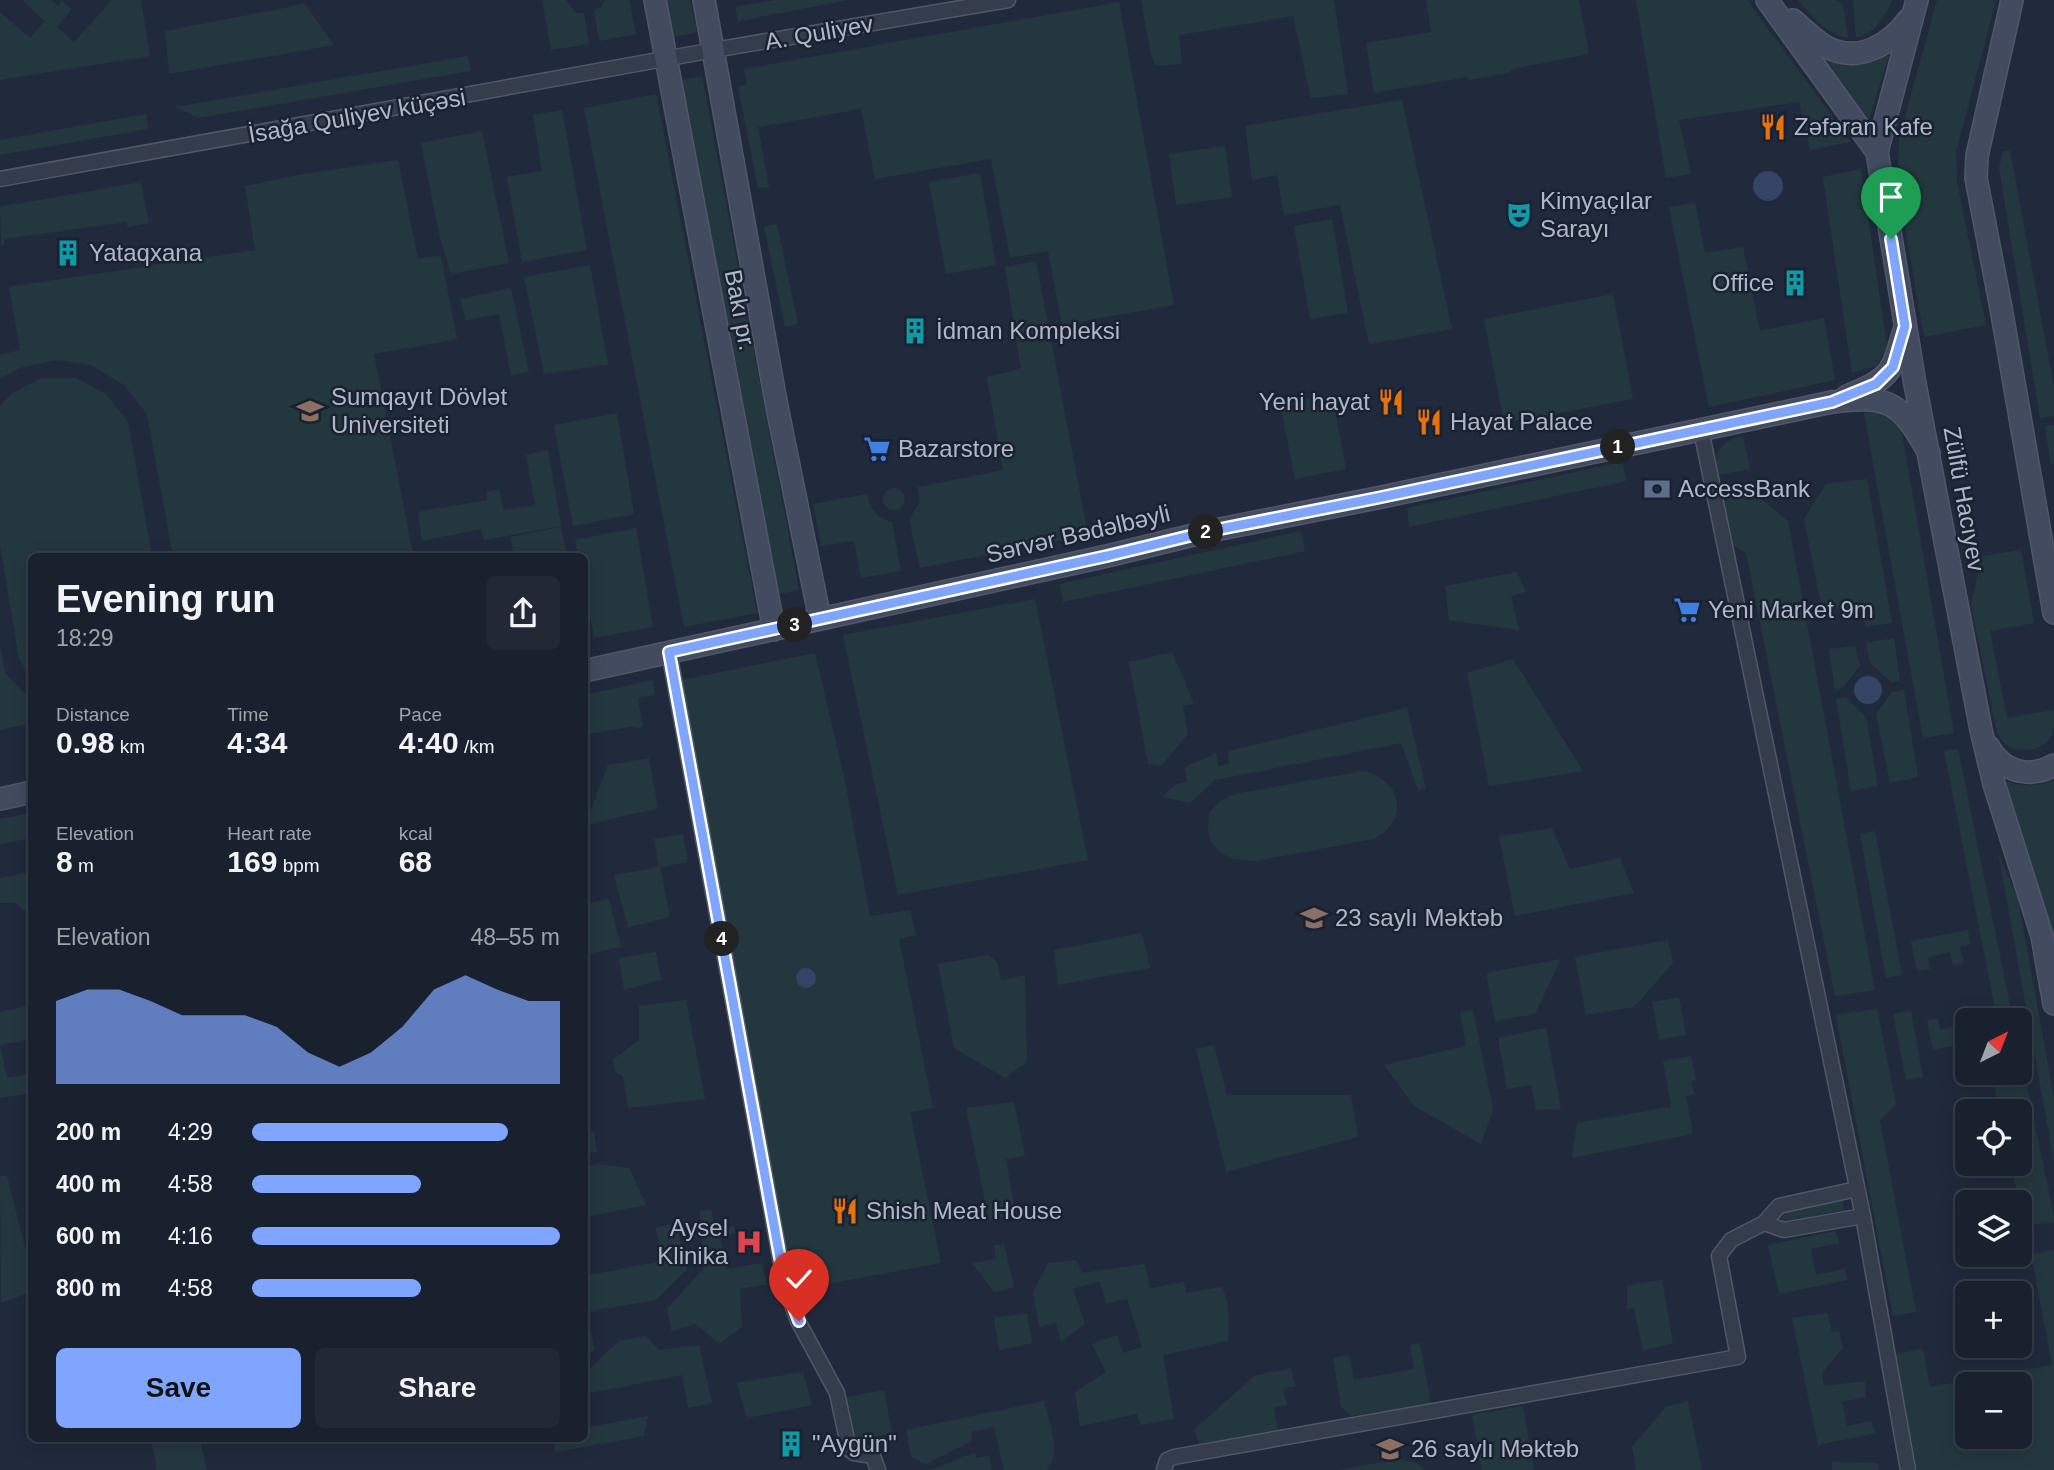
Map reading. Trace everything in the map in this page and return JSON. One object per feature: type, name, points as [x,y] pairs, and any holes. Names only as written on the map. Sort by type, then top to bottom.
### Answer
[{"type":"street","name":"Bakı pr.","points":[[655,0],[774,630]]},
{"type":"street","name":"Bakı pr.","points":[[705,0],[777,407],[820,619]]},
{"type":"street","name":"A. Quliyev","points":[[714,51],[1008,0]]},
{"type":"street","points":[[1769,0],[1822,45],[1846,53],[1870,51],[1881,46],[1902,28],[1914,7]]},
{"type":"street","points":[[1769,0],[1877,152]]},
{"type":"street","points":[[2011,5],[1975,170],[2048,538],[2054,613]]},
{"type":"street","name":"Zülfü Hacıyev","points":[[1914,7],[1877,152],[1905,326],[1982,735],[1994,784],[2042,936],[2054,1004]]},
{"type":"street","name":"İsağa Quliyev küçəsi","points":[[0,179],[714,51]]},
{"type":"street","points":[[1832,402],[1884,378],[1893,367],[1905,326]]},
{"type":"street","points":[[1832,402],[1867,399],[1892,405],[1912,424],[1929,453]]},
{"type":"street","name":"Sərvər Bədəlbəyli","points":[[588,670],[1210,531],[1832,402]]},
{"type":"street","points":[[1701,430],[1863,1216],[1908,1470]]},
{"type":"street","points":[[669,652],[785,1285],[799,1321],[837,1393],[849,1449],[854,1453],[873,1456],[878,1470]]},
{"type":"street","points":[[1982,735],[1998,761],[2008,768],[2029,773],[2044,771],[2054,765]]},
{"type":"street","points":[[0,799],[28,793]]},
{"type":"street","points":[[1164,1470],[1167,1460],[1174,1457],[1738,1357],[1719,1256],[1731,1240],[1764,1223],[1779,1206],[1857,1189]]},
{"type":"street","points":[[1764,1223],[1784,1230],[1863,1216]]},
{"type":"green space","points":[[51,0],[58,6],[62,1],[72,9],[57,27],[74,42],[112,0],[141,0],[150,56],[0,80],[0,12],[30,38],[45,21],[24,2]]},
{"type":"green space","points":[[542,0],[566,0],[576,13],[584,13],[589,44],[551,50]]},
{"type":"green space","points":[[605,0],[629,0],[636,34],[599,41],[594,11],[601,7]]},
{"type":"green space","points":[[667,0],[690,0],[697,32],[674,37]]},
{"type":"green space","points":[[775,0],[849,0],[738,21],[735,7]]},
{"type":"green space","points":[[1141,0],[1334,0],[1348,94],[1311,98],[1293,16],[1179,35],[1182,64],[1156,66],[1151,55]]},
{"type":"green space","points":[[1426,0],[1579,0],[1589,54],[1512,69],[1509,73],[1468,80],[1467,77],[1374,93],[1366,43],[1431,32]]},
{"type":"green space","points":[[1636,0],[1747,0],[1851,142],[1810,150],[1799,102],[1679,120],[1691,174],[1666,178]]},
{"type":"green space","points":[[1798,0],[1833,0],[1843,4],[1848,38],[1826,28]]},
{"type":"green space","points":[[1893,0],[1874,28],[1856,38],[1853,1]]},
{"type":"green space","points":[[1937,0],[1996,0],[1956,152],[1957,182],[1986,325],[1924,337],[1899,192],[1898,164],[1899,139]]},
{"type":"green space","points":[[1119,2],[1174,305],[1062,325],[1048,251],[1010,258],[991,159],[875,179],[861,109],[758,127],[769,187],[758,188],[738,87],[747,84],[744,69]]},
{"type":"green space","points":[[305,4],[334,45],[169,74],[165,31]]},
{"type":"green space","points":[[1889,55],[1869,119],[1826,61],[1858,65]]},
{"type":"green space","points":[[468,56],[471,71],[198,118],[175,107]]},
{"type":"green space","points":[[702,76],[799,590],[779,594],[682,80]]},
{"type":"green space","points":[[656,94],[757,613],[684,627],[584,108]]},
{"type":"green space","points":[[1402,100],[1452,329],[1369,344],[1340,205],[1284,215],[1277,175],[1252,180],[1245,126]]},
{"type":"green space","points":[[562,110],[587,250],[522,262],[507,177],[542,171],[533,115]]},
{"type":"green space","points":[[146,114],[148,129],[0,155],[0,140]]},
{"type":"green space","points":[[482,131],[509,263],[451,274],[439,234],[421,143]]},
{"type":"green space","points":[[1225,146],[1232,197],[1176,205],[1169,154]]},
{"type":"green space","points":[[2003,151],[2010,151],[2054,387],[2054,416],[2040,418],[1999,168]]},
{"type":"green space","points":[[398,160],[418,258],[441,256],[457,339],[374,354],[413,553],[172,553],[147,414],[124,385],[91,365],[58,360],[23,367],[0,378],[0,355],[20,350],[9,287],[255,250],[245,186],[303,174]]},
{"type":"green space","points":[[1861,169],[1887,347],[1876,366],[1852,373],[1823,177]]},
{"type":"green space","points":[[980,173],[996,265],[946,274],[929,182]]},
{"type":"green space","points":[[141,182],[149,223],[128,227],[126,222],[4,239],[4,245],[1,245],[0,207]]},
{"type":"green space","points":[[1695,203],[1705,253],[1743,247],[1760,331],[1824,318],[1835,380],[1709,407],[1669,207]]},
{"type":"green space","points":[[1332,219],[1348,313],[1310,319],[1294,226]]},
{"type":"green space","points":[[777,224],[798,324],[785,327],[764,227]]},
{"type":"green space","points":[[1036,261],[1088,535],[920,568],[909,519],[920,502],[918,487],[1003,470],[987,377],[1021,369],[1005,267]]},
{"type":"green space","points":[[590,265],[608,364],[544,374],[524,277]]},
{"type":"green space","points":[[511,288],[529,372],[511,375],[499,314],[466,320],[460,299]]},
{"type":"green space","points":[[1613,294],[1633,399],[1504,423],[1484,319]]},
{"type":"green space","points":[[42,378],[76,378],[106,394],[128,422],[151,553],[28,553],[28,675],[19,659],[0,545],[0,406],[11,394]]},
{"type":"green space","points":[[1332,394],[1346,469],[1295,479],[1280,404]]},
{"type":"green space","points":[[1873,411],[1889,415],[1901,428],[1954,733],[1923,738],[1864,413]]},
{"type":"green space","points":[[617,413],[634,514],[573,526],[554,425]]},
{"type":"green space","points":[[2054,425],[2054,464],[2051,465],[2045,426]]},
{"type":"green space","points":[[1743,436],[1750,469],[1719,475],[1717,461],[1720,449],[1729,441]]},
{"type":"green space","points":[[548,450],[561,526],[484,540],[481,529],[422,541],[418,512],[487,500],[486,492],[499,489],[503,510],[535,505],[526,455]]},
{"type":"green space","points":[[1622,462],[1627,481],[1409,527],[1407,508]]},
{"type":"green space","points":[[1867,479],[1892,623],[1865,627],[1861,603],[1822,610],[1804,519],[1826,484]]},
{"type":"green space","points":[[894,488],[902,491],[905,499],[902,507],[894,510],[886,507],[883,499],[886,491]]},
{"type":"green space","points":[[1747,488],[1788,521],[1875,990],[1835,996],[1746,553],[1732,545],[1723,493]]},
{"type":"green space","points":[[867,494],[875,512],[892,522],[901,571],[861,578],[854,541],[821,546],[813,504]]},
{"type":"green space","points":[[561,527],[566,553],[513,553],[510,537]]},
{"type":"green space","points":[[636,528],[653,627],[594,638],[588,606],[588,553],[577,553],[575,540]]},
{"type":"green space","points":[[1301,531],[1305,551],[1063,602],[1060,584]]},
{"type":"green space","points":[[2021,550],[2034,623],[1990,631],[2007,718],[2054,710],[2053,733],[2050,739],[2040,747],[2027,750],[2008,746],[1997,733],[1971,605],[1982,556]]},
{"type":"green space","points":[[1517,572],[1526,592],[1511,596],[1519,630],[1449,620],[1445,586]]},
{"type":"green space","points":[[1035,599],[1088,860],[898,895],[843,635]]},
{"type":"green space","points":[[1894,638],[1900,681],[1891,682],[1870,663],[1866,643]]},
{"type":"green space","points":[[0,644],[5,673],[28,697],[28,724],[0,730]]},
{"type":"green space","points":[[1855,646],[1860,666],[1842,688],[1835,691],[1829,649]]},
{"type":"green space","points":[[1172,652],[1194,704],[1183,706],[1188,734],[1161,766],[1148,764],[1129,662]]},
{"type":"green space","points":[[815,653],[845,781],[870,916],[910,910],[916,935],[899,939],[933,1108],[910,1112],[941,1263],[795,1290],[681,680]]},
{"type":"green space","points":[[1513,659],[1583,771],[1489,786],[1467,673]]},
{"type":"green space","points":[[653,680],[655,695],[638,698],[643,727],[588,734],[588,694]]},
{"type":"green space","points":[[1904,690],[1918,777],[1890,783],[1876,714],[1892,692]]},
{"type":"green space","points":[[1845,697],[1866,717],[1878,786],[1851,791],[1836,699]]},
{"type":"green space","points":[[1407,708],[1426,789],[1418,790],[1401,743],[1215,780],[1190,803],[1162,797],[1176,784],[1187,782],[1185,767],[1216,753],[1218,766],[1229,764],[1228,751]]},
{"type":"green space","points":[[1958,749],[2011,1008],[1995,1008],[1944,751]]},
{"type":"green space","points":[[649,758],[658,808],[588,824],[588,817],[608,765]]},
{"type":"green space","points":[[1363,771],[1387,783],[1397,802],[1393,822],[1373,839],[1256,861],[1234,859],[1221,853],[1211,842],[1209,813],[1220,801],[1235,794]]},
{"type":"green space","points":[[2054,780],[2054,935],[2004,781],[2029,785]]},
{"type":"green space","points":[[28,814],[28,839],[0,844],[0,819]]},
{"type":"green space","points":[[1552,828],[1570,869],[1620,858],[1634,893],[1515,916],[1499,836]]},
{"type":"green space","points":[[1875,831],[1902,975],[1886,978],[1860,834]]},
{"type":"green space","points":[[683,834],[688,862],[660,867],[670,917],[628,927],[614,875],[659,867],[654,839]]},
{"type":"green space","points":[[1998,852],[2018,900],[2054,1097],[2054,1162],[2032,1040],[2032,1008],[2026,1008]]},
{"type":"green space","points":[[28,873],[28,914],[15,903],[0,903],[0,878]]},
{"type":"green space","points":[[609,899],[621,947],[588,954],[588,903]]},
{"type":"green space","points":[[1968,930],[1970,944],[1960,947],[1964,963],[1953,965],[1950,952],[1928,957],[1930,969],[1917,971],[1911,941]]},
{"type":"green space","points":[[1142,933],[1150,968],[1058,985],[1054,950]]},
{"type":"green space","points":[[1668,940],[1673,963],[1634,1007],[1586,1015],[1575,957]]},
{"type":"green space","points":[[656,952],[661,980],[624,990],[619,958]]},
{"type":"green space","points":[[988,955],[997,962],[1001,980],[1025,975],[1027,1062],[1005,1078],[954,1048],[938,964]]},
{"type":"green space","points":[[1561,959],[1535,1014],[1495,1021],[1486,973]]},
{"type":"green space","points":[[1679,997],[1686,1035],[1659,1040],[1652,1002]]},
{"type":"green space","points":[[686,1000],[705,1099],[628,1108],[623,1076],[615,1072],[613,1060],[639,1040],[639,1006]]},
{"type":"green space","points":[[28,1006],[28,1040],[0,1045],[0,1012]]},
{"type":"green space","points":[[1877,1009],[1896,1104],[1880,1120],[1916,1312],[1893,1316],[1836,1015]]},
{"type":"green space","points":[[1473,1010],[1493,1109],[1481,1144],[1414,1106],[1384,1065],[1466,1046],[1460,1012]]},
{"type":"green space","points":[[1911,1011],[1923,1077],[1906,1080],[1893,1014]]},
{"type":"green space","points":[[1938,1018],[1940,1029],[1955,1026],[1955,1045],[1933,1050],[1927,1020]]},
{"type":"green space","points":[[1546,1028],[1561,1109],[1536,1110],[1531,1085],[1507,1089],[1498,1038]]},
{"type":"green space","points":[[0,1045],[7,1078],[28,1074],[28,1093],[0,1098]]},
{"type":"green space","points":[[1214,1045],[1227,1095],[1351,1095],[1358,1137],[1226,1172],[1196,1049]]},
{"type":"green space","points":[[1691,1056],[1696,1080],[1691,1081],[1694,1094],[1686,1096],[1693,1134],[1572,1158],[1577,1123],[1671,1107],[1663,1061]]},
{"type":"green space","points":[[1994,1085],[2027,1085],[2030,1099],[1997,1099]]},
{"type":"green space","points":[[1014,1102],[1025,1156],[1006,1159],[1015,1213],[989,1221],[966,1108]]},
{"type":"green space","points":[[2032,1110],[2054,1222],[2032,1225],[2032,1190],[2016,1190],[2014,1176],[2032,1176]]},
{"type":"green space","points":[[594,1131],[597,1152],[588,1154],[588,1132]]},
{"type":"green space","points":[[599,1164],[629,1168],[646,1205],[588,1216],[588,1166]]},
{"type":"green space","points":[[0,1176],[7,1176],[25,1248],[28,1248],[28,1293],[1,1303]]},
{"type":"green space","points":[[1843,1199],[1844,1210],[1783,1222],[1782,1211]]},
{"type":"green space","points":[[711,1209],[715,1230],[734,1226],[735,1233],[720,1237],[727,1269],[762,1263],[767,1284],[740,1289],[742,1327],[719,1344],[696,1324],[671,1331],[667,1309],[703,1269],[700,1211]]},
{"type":"green space","points":[[676,1223],[687,1269],[656,1300],[588,1312],[588,1275],[662,1261],[656,1228]]},
{"type":"green space","points":[[1836,1231],[1839,1243],[1811,1249],[1816,1275],[1845,1269],[1847,1280],[1779,1294],[1768,1245]]},
{"type":"green space","points":[[1004,1244],[1014,1287],[994,1292],[972,1263],[996,1259],[994,1245]]},
{"type":"green space","points":[[2054,1250],[2054,1470],[1917,1470],[1895,1354],[1923,1349],[1930,1387],[1955,1382],[1955,1449],[2032,1449],[2032,1372],[2013,1372],[2052,1365],[2032,1254]]},
{"type":"green space","points":[[1076,1260],[1082,1273],[1145,1264],[1150,1288],[1184,1282],[1186,1293],[1222,1287],[1228,1307],[1228,1341],[1163,1355],[1174,1419],[1140,1425],[1137,1414],[1080,1426],[1075,1392],[1106,1372],[1092,1344],[1117,1335],[1123,1353],[1142,1347],[1127,1298],[1107,1304],[1099,1281],[1073,1289],[1085,1324],[1061,1342],[1056,1323],[1039,1327],[1033,1292],[1048,1263]]},
{"type":"green space","points":[[1662,1280],[1673,1343],[1643,1351],[1634,1308],[1627,1309],[1627,1285]]},
{"type":"green space","points":[[1027,1313],[1032,1343],[999,1350],[994,1318]]},
{"type":"green space","points":[[1827,1313],[1832,1332],[1839,1331],[1843,1347],[1822,1373],[1824,1386],[1865,1381],[1866,1397],[1842,1402],[1847,1426],[1871,1421],[1876,1433],[1818,1445],[1792,1318]]},
{"type":"green space","points":[[588,1321],[595,1351],[588,1352]]},
{"type":"green space","points":[[646,1336],[659,1350],[699,1345],[712,1403],[688,1408],[682,1375],[588,1393],[588,1370],[619,1341]]},
{"type":"green space","points":[[1420,1343],[1431,1404],[1352,1416],[1341,1407],[1333,1358],[1349,1355],[1354,1380],[1414,1369],[1410,1345]]},
{"type":"green space","points":[[1291,1368],[1295,1386],[1283,1389],[1287,1405],[1274,1407],[1278,1433],[1200,1446],[1194,1430],[1254,1376]]},
{"type":"green space","points":[[803,1372],[812,1405],[747,1418],[737,1383]]},
{"type":"green space","points":[[884,1390],[892,1433],[854,1440],[844,1398]]},
{"type":"green space","points":[[1044,1401],[1054,1445],[1054,1454],[1047,1470],[1004,1470],[994,1427],[971,1432],[972,1441],[926,1464],[911,1457],[906,1430]]},
{"type":"green space","points":[[1688,1401],[1702,1470],[1636,1470],[1632,1447],[1666,1407]]},
{"type":"green space","points":[[1523,1406],[1534,1470],[1482,1470],[1472,1415]]},
{"type":"green space","points":[[648,1416],[644,1436],[556,1452],[552,1442],[588,1442],[588,1427]]},
{"type":"green space","points":[[152,1442],[201,1442],[207,1470],[157,1470]]},
{"type":"green space","points":[[975,1453],[976,1458],[989,1456],[992,1470],[930,1470]]},
{"type":"green space","points":[[1400,1459],[1417,1463],[1425,1470],[1338,1470]]},
{"type":"green space","points":[[1832,1462],[1878,1463],[1879,1470],[1832,1470]]},
{"type":"water","points":[[1768,171],[1779,175],[1783,186],[1779,197],[1768,201],[1757,197],[1753,186],[1757,175]]},
{"type":"water","points":[[1868,676],[1878,680],[1882,690],[1878,700],[1868,704],[1858,700],[1854,690],[1858,680]]},
{"type":"water","points":[[806,968],[813,971],[816,978],[813,985],[806,988],[799,985],[796,978],[799,971]]},
{"type":"place","name":"Zәfәran Kafe","points":[[1773,127]]},
{"type":"place","name":"Kimyaçılar Sarayı","points":[[1519,215]]},
{"type":"place","name":"Yataqxana","points":[[68,253]]},
{"type":"place","name":"Office","points":[[1795,283]]},
{"type":"place","name":"İdman Kompleksi","points":[[915,331]]},
{"type":"place","name":"Yeni hayat","points":[[1391,402]]},
{"type":"place","name":"Sumqayıt Dövlət Universiteti","points":[[310,411]]},
{"type":"place","name":"Hayat Palace","points":[[1429,422]]},
{"type":"place","name":"Bazarstore","points":[[877,449]]},
{"type":"place","name":"AccessBank","points":[[1657,489]]},
{"type":"place","name":"Yeni Market 9m","points":[[1687,610]]},
{"type":"place","name":"23 saylı Məktəb","points":[[1314,918]]},
{"type":"place","name":"Shish Meat House","points":[[845,1211]]},
{"type":"place","name":"Aysel Klinika","points":[[749,1242]]},
{"type":"place","name":"\"Aygün\"","points":[[791,1444]]},
{"type":"place","name":"26 saylı Məktəb","points":[[1390,1449]]},
{"type":"route","points":[[799,1321],[785,1285],[669,652],[1210,531],[1832,402],[1876,384],[1893,367],[1905,326],[1891,239]]}]
